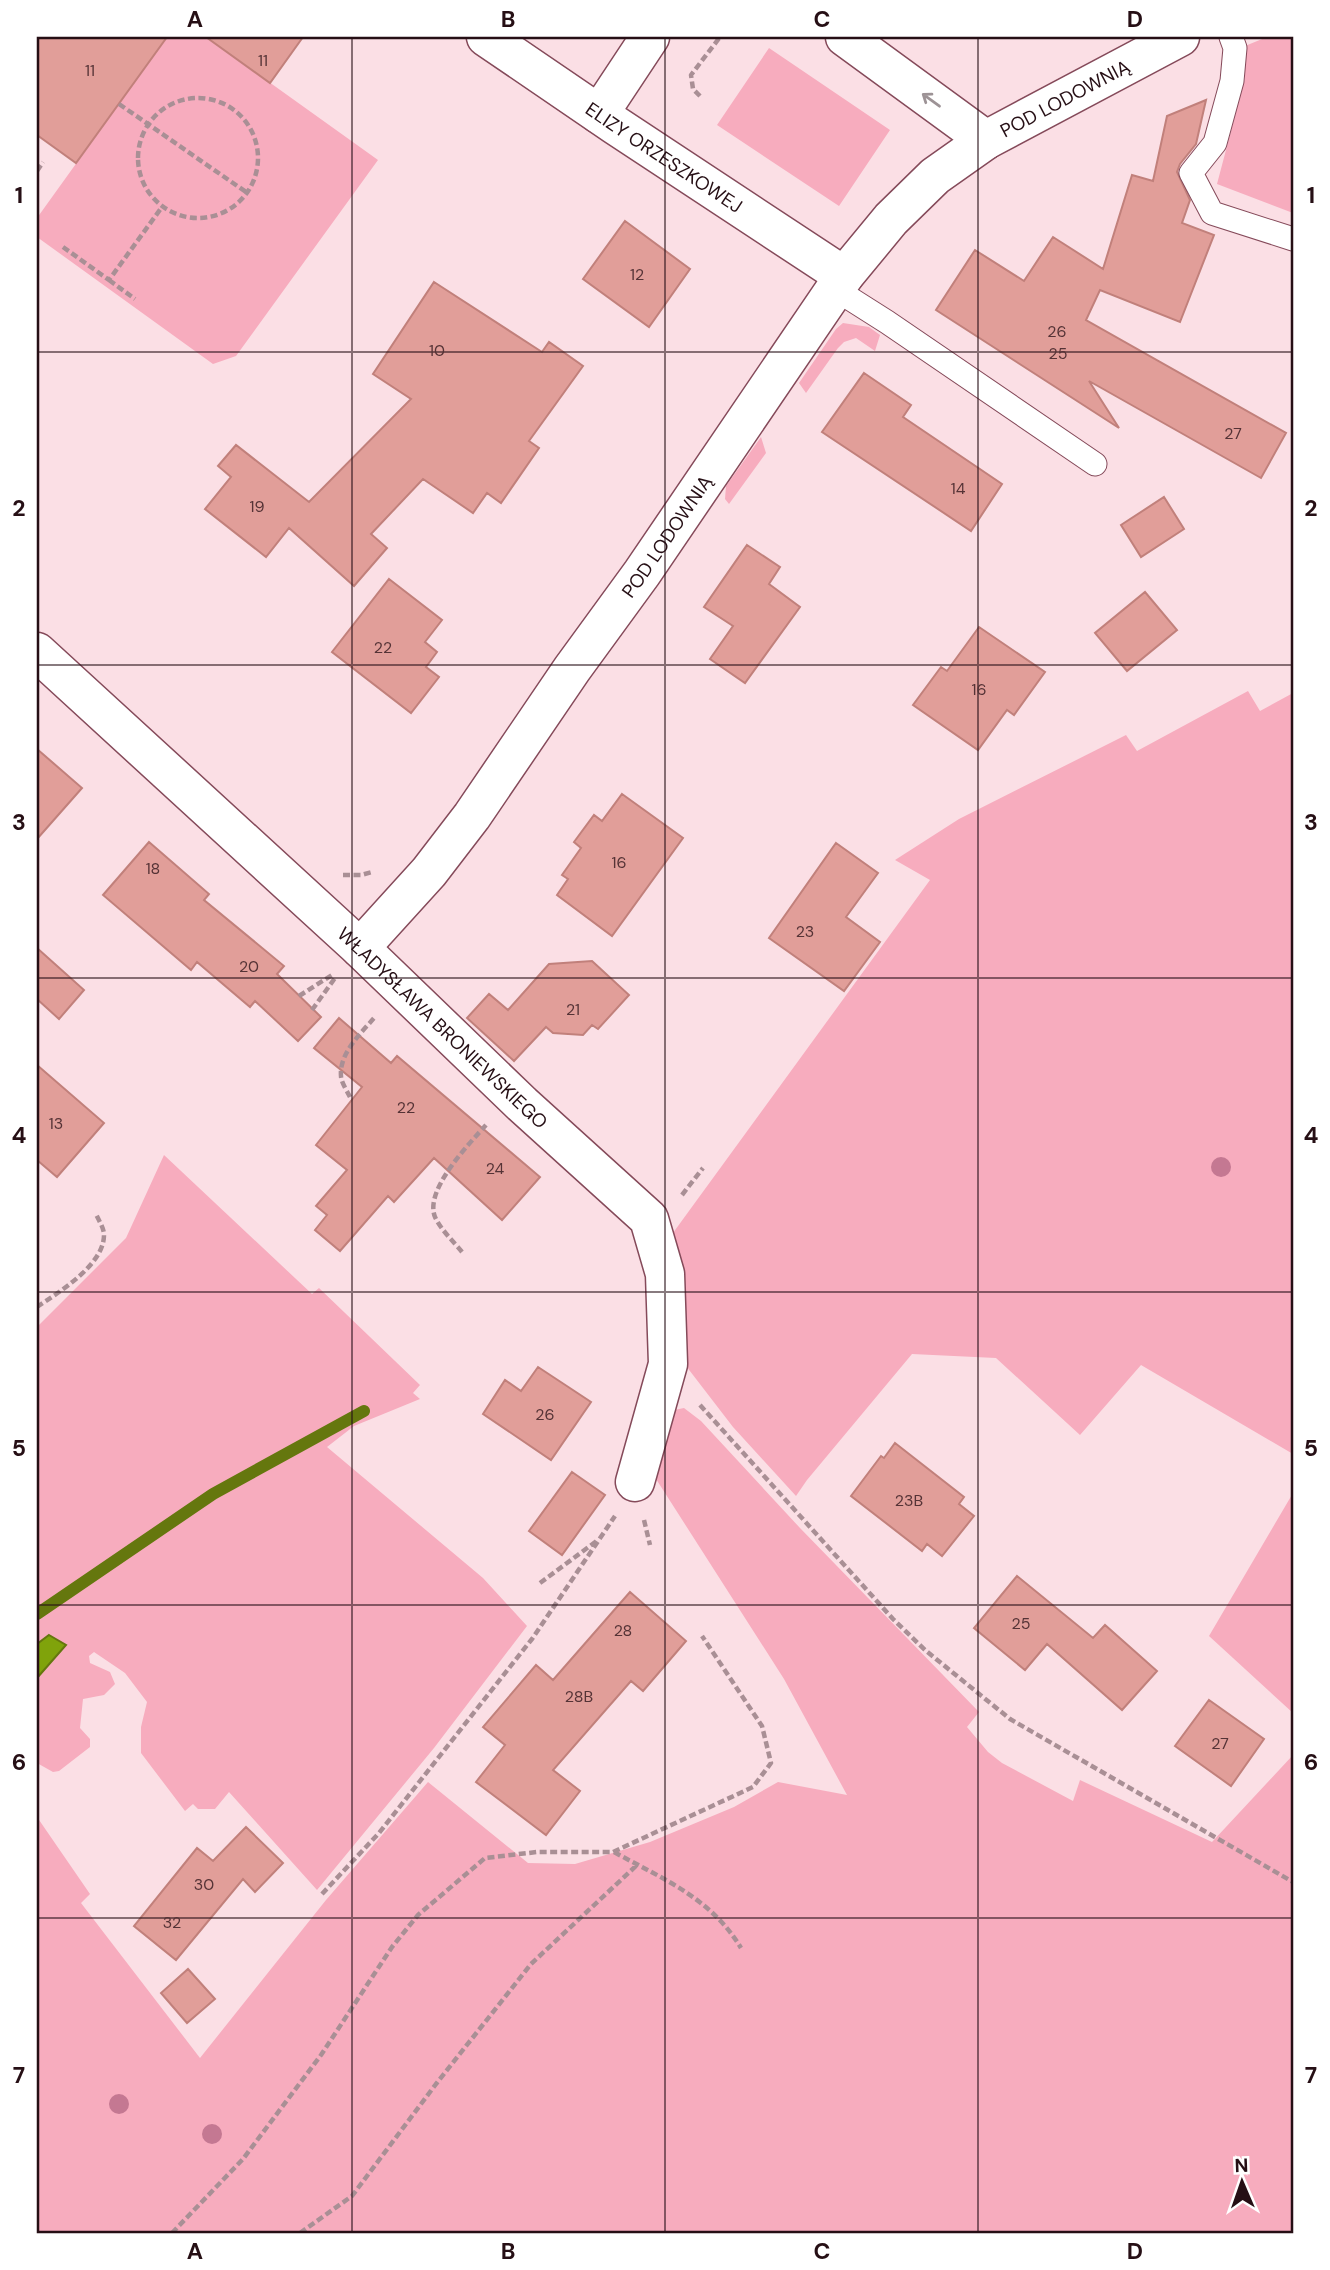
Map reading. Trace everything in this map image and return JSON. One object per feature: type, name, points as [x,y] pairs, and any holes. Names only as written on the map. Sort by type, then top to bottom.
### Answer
[{"type":"street","name":"ELIZY ORZESZKOWEJ","points":[[486,37],[839,282]]},
{"type":"street","points":[[599,114],[650,37]]},
{"type":"street","name":"POD LODOWNIĄ","points":[[845,37],[986,140]]},
{"type":"street","name":"POD LODOWNIĄ","points":[[351,958],[429,872],[472,816],[572,669],[642,573],[839,282],[891,219],[935,176],[986,140],[1180,37]]},
{"type":"street","name":"WŁADYSŁAWA BRONIEWSKIEGO","points":[[37,652],[351,958],[404,990],[522,1104],[649,1219],[665,1274],[668,1364],[635,1482]]},
{"type":"lane","points":[[1231,37],[1234,48],[1231,81],[1214,143],[1191,173],[1212,214],[1293,239]]},
{"type":"lane","points":[[839,282],[887,322],[1095,464]]},
{"type":"path","points":[[700,96],[693,89],[691,75],[720,37]]},
{"type":"path","points":[[198,96],[226,103],[248,123],[259,150],[255,179],[246,192],[239,204],[212,218],[183,217],[157,203],[140,179],[137,150],[147,123],[169,103],[198,96]]},
{"type":"path","points":[[119,104],[246,192]]},
{"type":"path","points":[[37,171],[43,162]]},
{"type":"path","points":[[109,280],[162,206]]},
{"type":"path","points":[[62,247],[135,299]]},
{"type":"path","points":[[338,876],[373,872]]},
{"type":"path","points":[[299,996],[351,958]]},
{"type":"path","points":[[350,1097],[341,1076],[343,1060],[354,1042],[404,990]]},
{"type":"path","points":[[462,1252],[436,1218],[433,1205],[447,1171],[492,1118]]},
{"type":"path","points":[[37,1307],[77,1280],[103,1247],[105,1231],[96,1214]]},
{"type":"path","points":[[668,1364],[713,1421],[893,1619],[925,1650],[1010,1719],[1293,1882]]},
{"type":"path","points":[[322,1894],[379,1833],[532,1639],[604,1536],[635,1482]]},
{"type":"path","points":[[635,1482],[650,1545]]},
{"type":"path","points":[[540,1583],[604,1536]]},
{"type":"path","points":[[172,2233],[243,2159],[321,2055],[392,1947],[418,1915],[485,1858],[537,1852],[613,1852],[752,1787],[771,1763],[762,1726],[702,1636]]},
{"type":"path","points":[[613,1852],[684,1889],[729,1927],[741,1948]]},
{"type":"path","points":[[300,2233],[352,2196],[531,1964],[637,1865]]},
{"type":"shaded area","points":[[167,37],[206,37],[378,160],[236,356],[213,364],[37,237],[37,218]]},
{"type":"shaded area","points":[[1267,37],[1293,37],[1293,213],[1217,184],[1245,78],[1245,46]]},
{"type":"shaded area","points":[[769,48],[890,130],[839,206],[717,125]]},
{"type":"shaded area","points":[[843,323],[869,327],[880,335],[875,351],[856,338],[844,342],[806,393],[799,383]]},
{"type":"shaded area","points":[[761,437],[766,453],[729,504],[725,499],[726,486]]},
{"type":"shaded area","points":[[1248,691],[1260,711],[1293,693],[1293,1454],[1141,1365],[1080,1435],[996,1358],[912,1354],[796,1496],[733,1427],[673,1349],[662,1248],[930,880],[895,860],[959,819],[1126,735],[1137,751]]},
{"type":"shaded area","points":[[164,1155],[312,1294],[319,1288],[420,1385],[413,1393],[420,1399],[354,1426],[327,1447],[483,1578],[527,1626],[434,1748],[317,1890],[229,1792],[215,1809],[198,1809],[193,1804],[185,1811],[141,1753],[141,1727],[147,1702],[125,1673],[94,1652],[89,1656],[90,1663],[110,1672],[115,1684],[104,1695],[83,1699],[80,1728],[90,1739],[90,1747],[59,1771],[53,1772],[37,1763],[37,1327],[126,1238]]},
{"type":"shaded area","points":[[684,1408],[701,1421],[800,1528],[979,1712],[967,1727],[988,1752],[1002,1763],[1073,1801],[1080,1780],[1212,1842],[1293,1755],[1293,2233],[37,2233],[37,1817],[90,1894],[81,1903],[200,2058],[326,1900],[428,1782],[528,1863],[575,1864],[650,1842],[734,1807],[778,1782],[847,1795],[784,1679],[649,1468],[660,1413]]},
{"type":"shaded area","points":[[1293,1493],[1293,1713],[1209,1636]]},
{"type":"shaded area","points":[[49,1635],[66,1645],[37,1678],[37,1644]]},
{"type":"building","points":[[37,37],[167,37],[76,163],[37,135]]},
{"type":"building","points":[[206,37],[303,37],[270,83]]},
{"type":"building","points":[[1206,100],[1196,144],[1177,172],[1190,200],[1182,223],[1214,235],[1180,322],[1100,290],[1086,320],[1286,433],[1261,478],[1089,381],[1119,428],[936,310],[975,250],[1024,281],[1053,237],[1103,269],[1132,175],[1153,181],[1167,116]]},
{"type":"building","points":[[625,221],[690,269],[649,327],[583,279]]},
{"type":"building","points":[[434,282],[542,352],[549,342],[583,366],[529,441],[539,448],[501,503],[487,493],[473,513],[423,479],[371,534],[387,548],[354,586],[289,528],[266,557],[205,509],[231,477],[218,466],[236,445],[309,502],[411,399],[373,374]]},
{"type":"building","points":[[864,373],[911,405],[903,417],[1002,484],[971,531],[822,432]]},
{"type":"building","points":[[1164,497],[1184,529],[1141,557],[1121,525]]},
{"type":"building","points":[[747,545],[780,567],[769,584],[800,607],[745,683],[710,659],[733,626],[704,607]]},
{"type":"building","points":[[389,579],[442,620],[425,642],[437,652],[426,667],[439,677],[411,713],[332,652]]},
{"type":"building","points":[[1145,592],[1177,630],[1127,671],[1095,633]]},
{"type":"building","points":[[979,627],[1045,672],[1014,715],[1007,710],[978,750],[913,705],[941,667],[947,671]]},
{"type":"building","points":[[37,749],[82,788],[37,839]]},
{"type":"building","points":[[622,794],[683,838],[612,936],[557,895],[568,879],[562,875],[581,848],[574,842],[594,815],[602,821]]},
{"type":"building","points":[[149,842],[209,894],[204,900],[284,966],[277,974],[321,1017],[298,1041],[255,1001],[250,1007],[197,962],[191,970],[103,895]]},
{"type":"building","points":[[836,843],[878,873],[846,917],[880,942],[844,991],[769,938]]},
{"type":"building","points":[[37,948],[84,990],[59,1019],[37,999]]},
{"type":"building","points":[[592,961],[629,995],[598,1029],[592,1025],[583,1035],[553,1033],[546,1027],[514,1061],[467,1018],[489,994],[508,1010],[549,964]]},
{"type":"building","points":[[339,1018],[391,1063],[397,1056],[540,1177],[502,1220],[434,1158],[394,1202],[388,1196],[340,1251],[315,1230],[327,1215],[316,1206],[347,1170],[316,1145],[362,1087],[314,1048]]},
{"type":"building","points":[[37,1065],[104,1123],[57,1177],[37,1160]]},
{"type":"building","points":[[538,1367],[591,1402],[551,1460],[483,1414],[505,1380],[521,1391]]},
{"type":"building","points":[[895,1443],[964,1497],[959,1504],[974,1516],[942,1556],[927,1544],[922,1551],[851,1496],[881,1456],[884,1458]]},
{"type":"building","points":[[572,1472],[605,1495],[562,1555],[529,1531]]},
{"type":"building","points":[[1017,1576],[1093,1638],[1105,1625],[1157,1671],[1122,1710],[1047,1644],[1025,1670],[974,1628]]},
{"type":"building","points":[[630,1592],[686,1641],[643,1691],[631,1681],[553,1770],[580,1791],[546,1835],[476,1782],[505,1745],[483,1727],[536,1665],[553,1680]]},
{"type":"building","points":[[1209,1700],[1264,1739],[1231,1786],[1175,1746]]},
{"type":"building","points":[[246,1827],[283,1863],[255,1892],[243,1879],[176,1960],[134,1926],[197,1848],[213,1861]]},
{"type":"building","points":[[188,1969],[215,1999],[187,2023],[161,1993]]},
{"type":"waterway","points":[[37,1614],[213,1494],[364,1411]]}]
